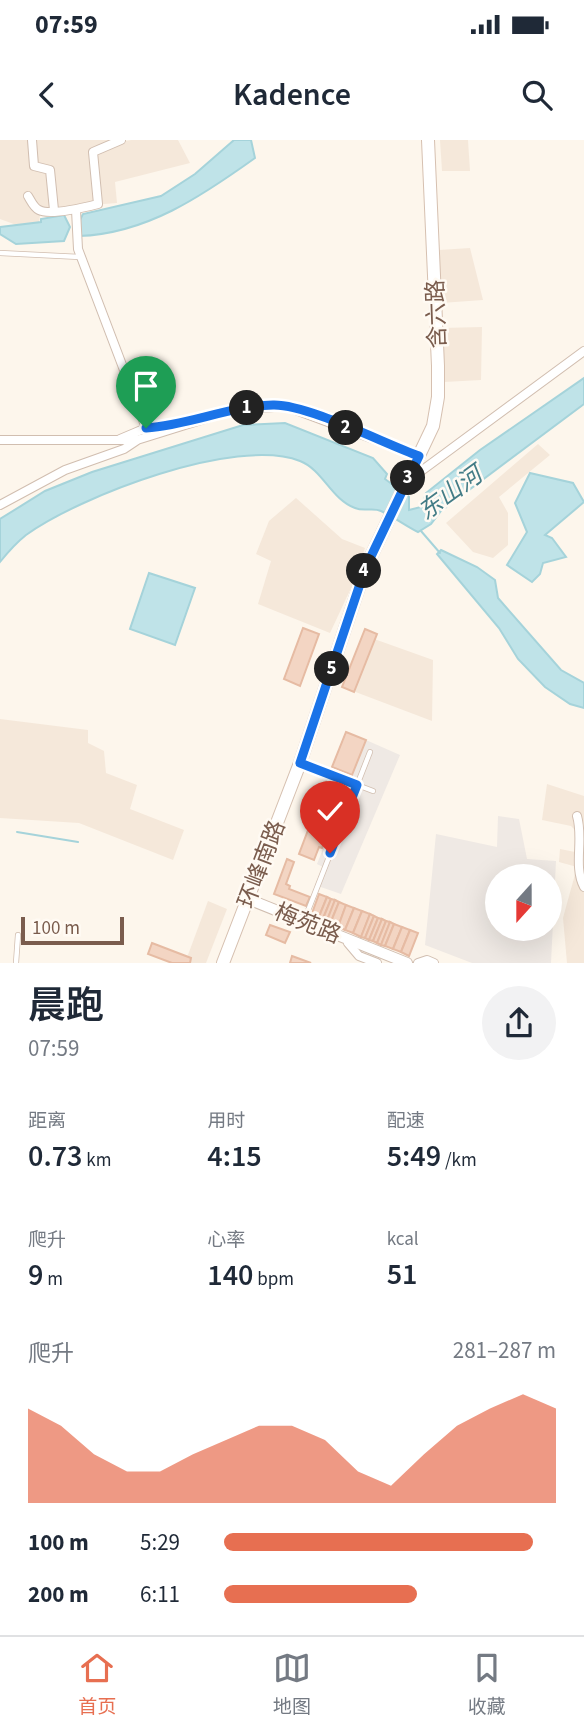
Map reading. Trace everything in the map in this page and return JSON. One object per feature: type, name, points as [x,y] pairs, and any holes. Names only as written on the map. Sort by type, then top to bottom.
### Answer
[{"type":"main road","name":"含六路","points":[[383,528],[433,426],[438,397],[428,140]]},
{"type":"main road","name":"环峰南路","points":[[223,963],[300,763],[365,569],[383,528]]},
{"type":"street","points":[[32,140],[34,166],[50,170],[54,210]]},
{"type":"street","points":[[28,196],[40,211],[76,210],[98,204],[93,152],[121,140]]},
{"type":"street","points":[[76,210],[76,237],[81,257],[146,428]]},
{"type":"street","points":[[407,481],[584,351]]},
{"type":"street","points":[[0,440],[137,440],[243,408],[285,406],[419,456]]},
{"type":"street","points":[[114,441],[146,428],[192,423]]},
{"type":"street","points":[[0,505],[65,470],[124,449],[137,440]]},
{"type":"street","points":[[577,817],[582,830],[580,868],[584,887]]},
{"type":"street","name":"梅苑路","points":[[248,901],[407,963]]},
{"type":"street","name":"梅苑路","points":[[248,901],[398,963]]},
{"type":"street","points":[[348,943],[359,956],[377,963]]},
{"type":"street","points":[[418,963],[427,960],[434,963]]},
{"type":"lane","points":[[0,253],[81,257]]},
{"type":"lane","points":[[303,922],[370,752]]},
{"type":"lane","points":[[300,763],[373,791]]},
{"type":"lane","points":[[16,963],[18,935]]},
{"type":"shaded area","points":[[0,140],[109,140],[110,144],[131,140],[178,140],[190,163],[115,182],[117,203],[41,209],[39,222],[22,227],[0,219]]},
{"type":"shaded area","points":[[440,140],[468,140],[470,171],[442,171]]},
{"type":"shaded area","points":[[470,248],[483,300],[441,303],[439,250]]},
{"type":"shaded area","points":[[482,327],[481,380],[444,382],[441,328]]},
{"type":"shaded area","points":[[538,444],[550,455],[499,497],[508,513],[508,545],[493,558],[473,552],[446,523]]},
{"type":"shaded area","points":[[296,498],[342,539],[365,548],[352,586],[330,633],[258,604],[271,561],[256,554],[269,521]]},
{"type":"shaded area","points":[[363,635],[433,660],[432,721],[345,688]]},
{"type":"shaded area","points":[[0,719],[88,730],[88,743],[104,751],[106,773],[137,785],[130,809],[184,830],[173,860],[79,823],[0,818]]},
{"type":"shaded area","points":[[366,740],[400,755],[341,894],[315,885],[323,867],[317,864]]},
{"type":"shaded area","points":[[547,784],[584,796],[584,963],[567,963],[563,918],[577,867],[559,862],[560,849],[575,852],[580,835],[571,826],[542,820]]},
{"type":"shaded area","points":[[498,816],[519,819],[527,859],[556,861],[556,864],[485,864],[485,942],[552,942],[551,963],[472,963],[425,945],[436,834],[497,847]]},
{"type":"shaded area","points":[[208,901],[227,909],[206,963],[185,963]]},
{"type":"water","points":[[234,140],[251,140],[255,158],[215,186],[150,220],[104,234],[79,236],[77,226],[83,214],[161,196],[195,174]]},
{"type":"water","points":[[64,215],[70,227],[64,241],[16,244],[0,234],[0,227],[41,222],[41,219]]},
{"type":"water","name":"东山河","points":[[584,378],[584,404],[441,511],[431,524],[418,532],[381,511],[358,509],[347,504],[315,471],[300,461],[272,455],[238,457],[199,463],[159,474],[83,503],[26,535],[0,562],[0,519],[45,491],[92,472],[243,425],[285,423],[373,458],[387,474],[385,479],[409,497],[409,510],[421,507],[426,493],[480,450]]},
{"type":"water","points":[[530,473],[573,483],[584,502],[545,535],[552,538],[566,557],[543,563],[540,574],[532,582],[507,565],[527,532],[515,503]]},
{"type":"water","points":[[441,550],[477,567],[495,580],[498,598],[561,670],[584,683],[584,708],[570,704],[545,687],[518,659],[499,628],[437,554]]},
{"type":"water","points":[[149,573],[195,588],[175,645],[130,629]]},
{"type":"building","points":[[303,628],[319,634],[300,686],[284,679]]},
{"type":"building","points":[[365,629],[377,634],[354,692],[342,687]]},
{"type":"building","points":[[346,732],[366,740],[352,775],[332,767]]},
{"type":"building","points":[[327,780],[342,786],[334,816],[331,815],[324,833],[328,834],[314,860],[299,854]]},
{"type":"building","points":[[287,859],[294,862],[286,884],[290,886],[289,889],[310,897],[306,906],[274,894]]},
{"type":"building","points":[[319,894],[327,897],[318,919],[311,916]]},
{"type":"building","points":[[327,897],[331,899],[322,921],[318,919]]},
{"type":"building","points":[[331,899],[335,900],[326,923],[322,921]]},
{"type":"building","points":[[335,900],[339,902],[330,924],[326,923]]},
{"type":"building","points":[[339,902],[346,905],[338,927],[330,924]]},
{"type":"building","points":[[346,905],[354,908],[345,930],[338,927]]},
{"type":"building","points":[[354,908],[362,911],[353,933],[345,930]]},
{"type":"building","points":[[362,911],[370,914],[361,937],[353,933]]},
{"type":"building","points":[[370,914],[374,916],[365,938],[361,937]]},
{"type":"building","points":[[374,916],[378,918],[369,940],[365,938]]},
{"type":"building","points":[[378,918],[382,919],[373,941],[369,940]]},
{"type":"building","points":[[382,919],[386,921],[377,943],[373,941]]},
{"type":"building","points":[[386,921],[390,922],[381,945],[377,943]]},
{"type":"building","points":[[390,922],[394,924],[385,946],[381,945]]},
{"type":"building","points":[[394,924],[402,927],[393,949],[385,946]]},
{"type":"building","points":[[270,925],[290,932],[285,943],[266,935]]},
{"type":"building","points":[[402,927],[410,930],[401,952],[393,949]]},
{"type":"building","points":[[410,930],[418,933],[409,956],[401,952]]},
{"type":"building","points":[[152,943],[191,958],[190,963],[172,963],[148,954]]},
{"type":"building","points":[[292,956],[311,963],[290,963]]},
{"type":"waterway","name":"东山河","points":[[421,531],[440,553]]},
{"type":"waterway","points":[[17,832],[78,842]]},
{"type":"route","points":[[146,428],[192,423],[243,408],[285,406],[419,456],[365,569],[300,763],[357,785],[330,853]]}]
